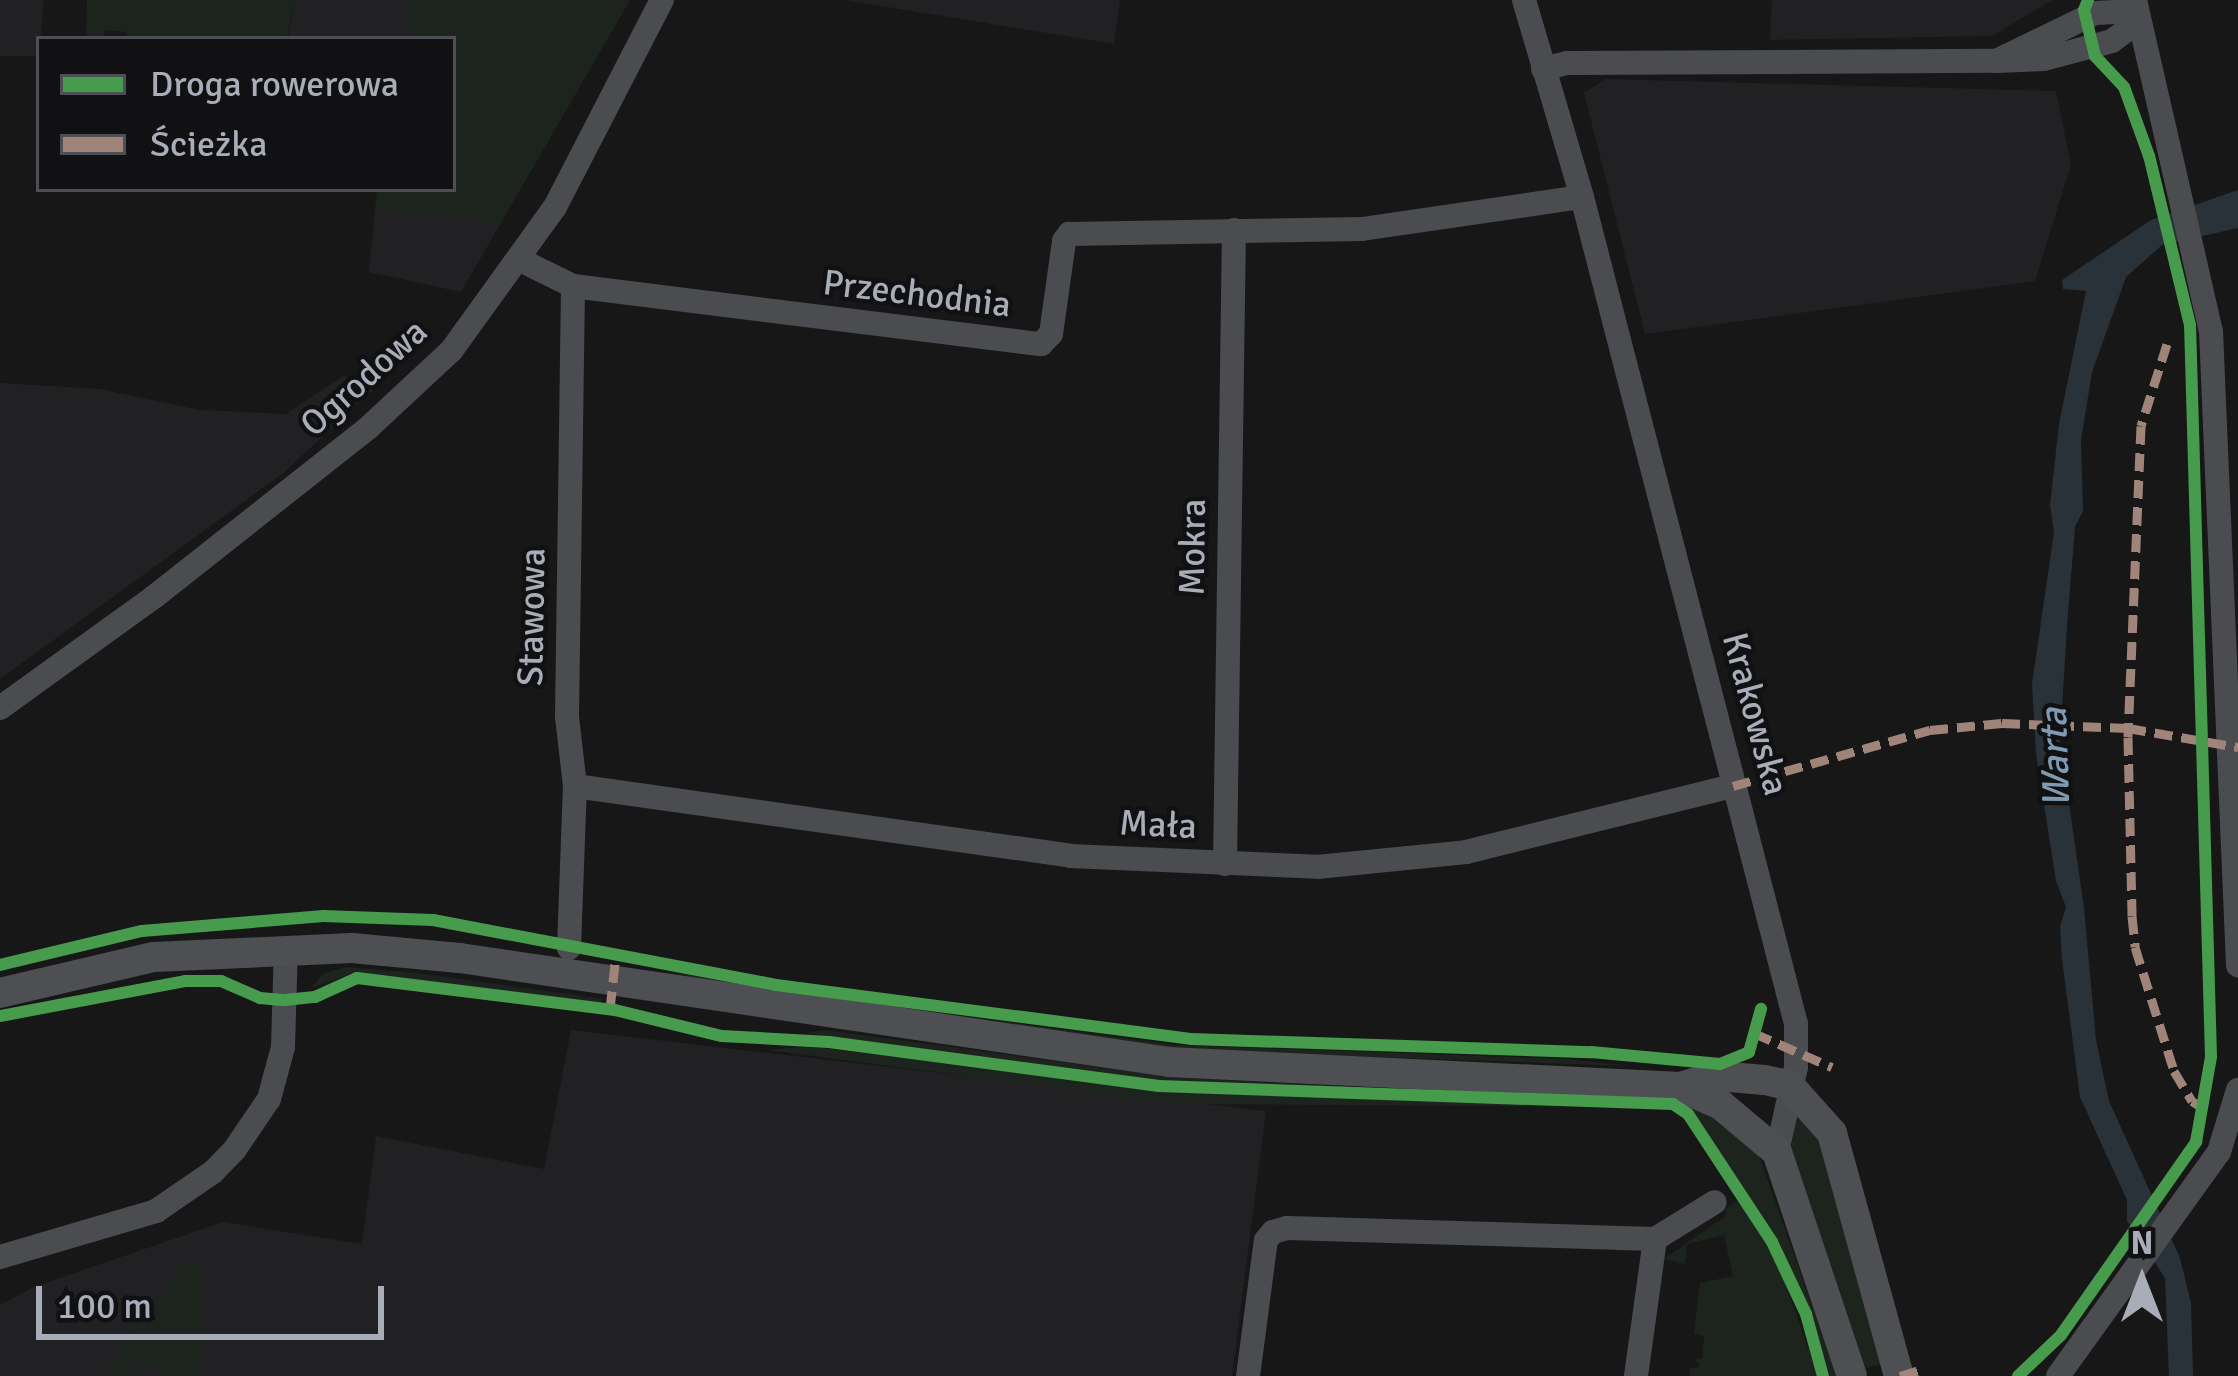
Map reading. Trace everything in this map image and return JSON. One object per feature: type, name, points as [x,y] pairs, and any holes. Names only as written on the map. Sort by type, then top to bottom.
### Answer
[{"type":"main road","points":[[0,993],[154,957],[286,949],[460,958],[1169,1062],[1680,1087],[1717,1076],[1790,1087],[1832,1132],[1900,1376]]},
{"type":"main road","points":[[1680,1087],[1721,1106],[1777,1152]]},
{"type":"main road","name":"Krakowska","points":[[1777,1152],[1852,1376]]},
{"type":"street","name":"Ogrodowa","points":[[0,708],[154,597],[368,428],[451,351],[555,207],[662,0]]},
{"type":"street","name":"Krakowska","points":[[1524,0],[1582,197],[1796,1024],[1798,1049],[1777,1152]]},
{"type":"street","points":[[1543,69],[1567,63],[2044,59],[2113,40],[2128,28],[2136,6]]},
{"type":"street","points":[[2136,6],[2208,321],[2216,405],[2238,964]]},
{"type":"street","name":"Przechodnia","points":[[520,260],[573,286],[1041,344],[1051,334],[1064,241],[1069,234],[1363,229],[1582,197]]},
{"type":"street","name":"Mokra","points":[[1225,864],[1234,230]]},
{"type":"street","name":"Stawowa","points":[[568,948],[575,786],[567,717],[573,286]]},
{"type":"street","name":"Mała","points":[[575,786],[1070,856],[1225,864],[1402,862],[1466,852],[1733,786]]},
{"type":"street","points":[[0,1257],[156,1211],[186,1193],[235,1149],[268,1099],[283,1047],[286,949]]},
{"type":"street","points":[[2058,1376],[2110,1311],[2219,1152],[2238,1090]]},
{"type":"street","points":[[1248,1376],[1266,1240],[1273,1232],[1287,1228],[1655,1239],[1714,1202]]},
{"type":"street","points":[[1636,1376],[1655,1239]]},
{"type":"shaded area","points":[[0,0],[44,0],[36,56],[0,56]]},
{"type":"shaded area","points":[[87,0],[294,0],[288,36],[127,36],[126,32],[105,30],[104,36],[86,36]]},
{"type":"shaded area","points":[[294,0],[630,0],[461,292],[369,272],[377,192],[456,192],[456,36],[288,36]]},
{"type":"shaded area","points":[[409,0],[601,0],[627,5],[501,222],[376,210],[377,192],[456,192],[456,36],[406,36]]},
{"type":"shaded area","points":[[844,0],[1120,0],[1114,44]]},
{"type":"shaded area","points":[[1772,0],[2052,0],[1992,36],[1770,40]]},
{"type":"shaded area","points":[[1605,79],[2056,91],[2071,165],[2035,281],[1645,334],[1584,93]]},
{"type":"shaded area","points":[[343,376],[381,383],[282,474],[0,679],[0,383],[100,389],[200,410],[286,414]]},
{"type":"shaded area","points":[[346,967],[604,999],[598,1004],[353,973],[311,988],[324,973]]},
{"type":"shaded area","points":[[654,968],[765,989],[1176,1045],[1567,1059],[1631,1066],[1179,1050],[748,990]]},
{"type":"shaded area","points":[[571,1030],[1266,1111],[1232,1376],[0,1376],[0,1305],[34,1287],[223,1222],[362,1244],[376,1136],[544,1169]]},
{"type":"shaded area","points":[[825,1030],[1169,1077],[1451,1092],[1173,1083],[805,1033]]},
{"type":"shaded area","points":[[806,1046],[1174,1091],[1662,1107],[1180,1104],[768,1050]]},
{"type":"shaded area","points":[[1678,1099],[1698,1105],[1759,1156],[1837,1376],[1830,1376],[1812,1321],[1767,1225],[1701,1123]]},
{"type":"shaded area","points":[[1795,1106],[1822,1136],[1885,1364],[1864,1368],[1791,1152]]},
{"type":"shaded area","points":[[1739,1200],[1778,1264],[1818,1376],[1689,1376],[1690,1368],[1700,1367],[1695,1359],[1702,1358],[1704,1336],[1694,1334],[1700,1283],[1733,1276],[1724,1235],[1687,1244],[1685,1264],[1664,1259],[1726,1216],[1725,1209]]},
{"type":"shaded area","points":[[195,1262],[204,1273],[204,1337],[197,1376],[172,1376],[136,1360],[126,1376],[105,1376],[139,1313],[164,1295],[183,1266]]},
{"type":"water","name":"Warta","points":[[2238,190],[2238,228],[2162,245],[2126,277],[2092,372],[2081,440],[2083,511],[2075,527],[2060,740],[2084,908],[2096,1040],[2109,1101],[2180,1258],[2191,1303],[2193,1376],[2169,1376],[2165,1278],[2127,1221],[2127,1200],[2080,1097],[2062,959],[2060,926],[2066,907],[2056,881],[2036,753],[2032,684],[2054,532],[2050,505],[2059,424],[2086,291],[2063,289],[2062,280],[2151,220]]},
{"type":"marked path","points":[[2167,344],[2141,426],[2128,737],[2132,916],[2135,947],[2174,1071],[2192,1101],[2205,1109]]},
{"type":"marked path","points":[[1733,786],[1930,730],[2002,723],[2128,728],[2238,747]]},
{"type":"marked path","points":[[610,1009],[616,955]]},
{"type":"marked path","points":[[1757,1023],[1754,1033],[1832,1067]]},
{"type":"marked path","points":[[1900,1376],[1920,1370]]},
{"type":"cycle path","points":[[2018,1376],[2061,1335],[2196,1142],[2211,1057],[2190,325],[2149,156],[2124,87],[2095,56],[2084,10],[2088,0]]},
{"type":"cycle path","points":[[0,965],[142,931],[323,916],[433,920],[776,985],[1191,1039],[1591,1052],[1720,1064],[1749,1052],[1761,1009]]},
{"type":"cycle path","points":[[0,1016],[185,981],[221,981],[260,998],[285,1000],[315,997],[357,978],[615,1010],[722,1036],[829,1042],[1159,1086],[1673,1104],[1688,1114],[1772,1242],[1806,1314],[1823,1376]]}]
